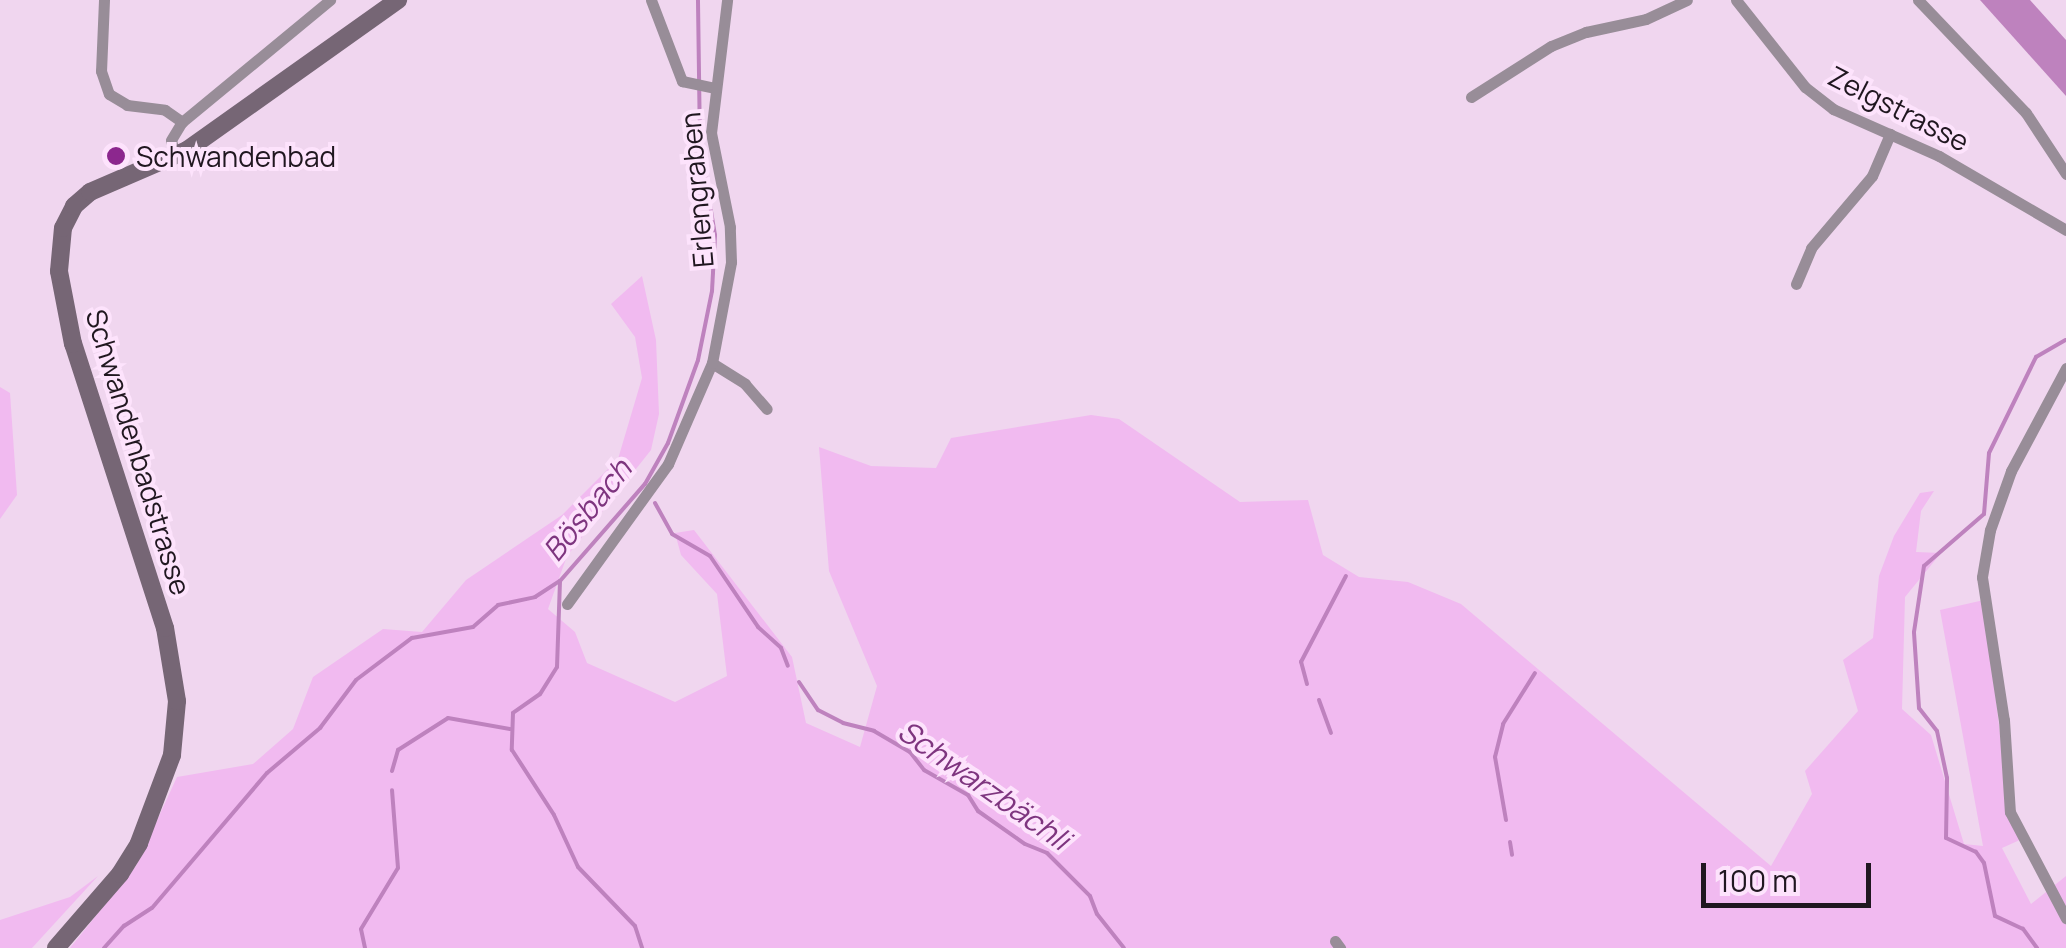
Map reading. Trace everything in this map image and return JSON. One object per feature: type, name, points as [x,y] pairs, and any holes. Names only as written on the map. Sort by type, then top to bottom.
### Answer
[{"type":"street","points":[[104,0],[101,71],[109,94],[127,106],[164,110],[182,122]]},
{"type":"street","points":[[174,157],[171,140],[182,122],[330,0]]},
{"type":"street","name":"Schwandenbadstrasse","points":[[56,948],[120,874],[140,843],[172,754],[176,701],[165,628],[73,344],[61,290],[58,247],[70,212],[90,192],[174,157],[398,0]]},
{"type":"street","points":[[651,0],[679,77],[704,87]]},
{"type":"street","name":"Erlengraben","points":[[567,604],[661,476],[680,442],[712,363],[732,262],[730,227],[704,87],[726,0]]},
{"type":"street","points":[[1471,96],[1550,46],[1586,32],[1646,19],[1688,0]]},
{"type":"street","name":"Zelgstrasse","points":[[1736,0],[1806,87],[1834,109],[1939,156],[2066,230]]},
{"type":"street","points":[[1918,0],[2026,113],[2066,174]]},
{"type":"street","points":[[1796,284],[1811,248],[1872,176],[1890,134]]},
{"type":"street","points":[[712,363],[745,384],[767,409]]},
{"type":"street","points":[[2066,368],[2010,471],[1990,530],[1982,577],[2004,720],[2010,812],[2066,918]]},
{"type":"shaded area","points":[[1980,0],[2030,0],[2066,40],[2066,96]]},
{"type":"shaded area","points":[[642,276],[656,340],[659,414],[651,450],[567,556],[548,609],[575,632],[587,663],[675,702],[727,676],[717,594],[681,555],[675,533],[694,530],[792,657],[806,723],[860,747],[877,686],[829,571],[819,447],[871,466],[936,468],[951,438],[1091,415],[1119,419],[1240,502],[1308,500],[1323,555],[1359,577],[1408,582],[1461,604],[1771,866],[1812,794],[1805,771],[1858,711],[1843,660],[1873,638],[1879,576],[1894,536],[1920,493],[1934,491],[1921,511],[1916,552],[1941,553],[1905,597],[1902,709],[1931,735],[1964,844],[1983,846],[1940,610],[1984,600],[2007,792],[2022,839],[2002,848],[2031,904],[2066,876],[2066,948],[70,948],[136,866],[177,777],[253,764],[293,729],[313,677],[383,629],[422,632],[466,580],[562,515],[618,459],[642,378],[635,337],[611,304]]},
{"type":"shaded area","points":[[0,387],[10,393],[17,495],[0,519]]},
{"type":"shaded area","points":[[98,876],[32,948],[0,948],[0,920],[70,897]]},
{"type":"waterway","name":"Bösbach","points":[[104,948],[124,926],[152,908],[267,773],[320,728],[356,680],[412,638],[473,627],[498,605],[535,597],[560,581],[645,484],[668,443],[698,360],[712,291],[715,235],[700,145],[698,0]]},
{"type":"waterway","points":[[2037,948],[2023,929],[1995,916],[1984,863],[1976,852],[1946,838],[1947,778],[1937,731],[1919,708],[1914,632],[1924,566],[1984,514],[1989,453],[2036,357],[2066,340]]},
{"type":"waterway","name":"Schwarzbächli","points":[[655,503],[672,534],[710,556],[758,627],[781,648],[788,666]]},
{"type":"waterway","points":[[1307,684],[1301,662],[1346,576]]},
{"type":"waterway","points":[[560,581],[557,667],[540,694],[513,713],[512,750],[554,815],[578,867],[635,926],[642,948]]},
{"type":"waterway","points":[[1506,820],[1495,757],[1503,724],[1535,673]]},
{"type":"waterway","name":"Schwarzbächli","points":[[799,682],[818,710],[843,723],[874,731],[910,752],[924,770],[968,795],[978,811],[1025,844],[1047,853],[1090,896],[1097,914],[1124,948]]},
{"type":"waterway","points":[[1319,700],[1331,733]]},
{"type":"waterway","points":[[392,771],[398,750],[448,718],[510,729]]},
{"type":"waterway","points":[[365,948],[361,929],[398,868],[392,790]]},
{"type":"waterway","points":[[1510,842],[1512,855]]},
{"type":"place","name":"Schwandenbad","points":[[116,156]]}]
